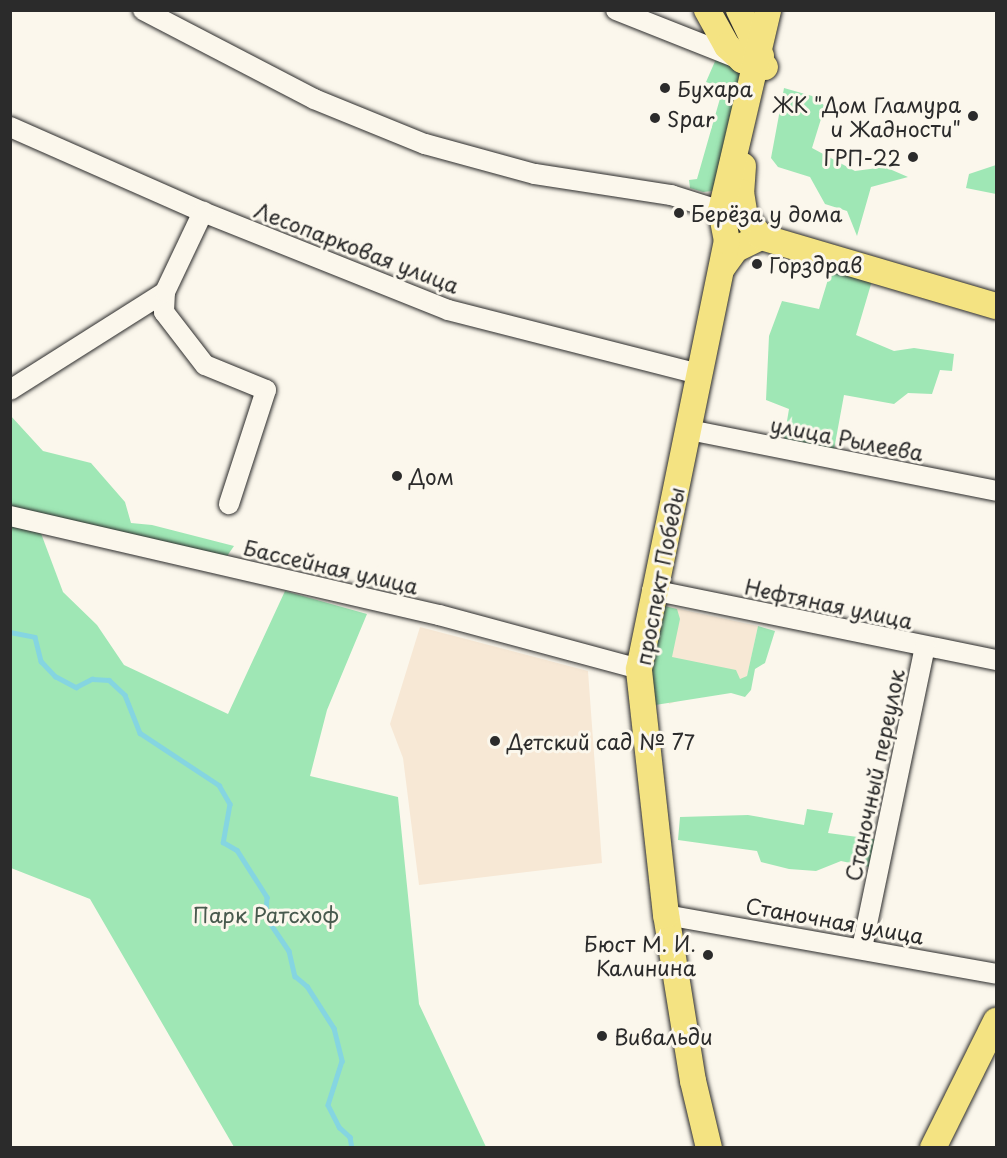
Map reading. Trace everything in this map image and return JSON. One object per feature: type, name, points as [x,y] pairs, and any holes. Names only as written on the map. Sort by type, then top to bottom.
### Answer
[{"type":"main road","points":[[707,10],[727,46],[755,60]]},
{"type":"main road","points":[[739,10],[755,60]]},
{"type":"main road","name":"проспект Победы","points":[[709,1148],[693,1081],[666,915],[639,669],[652,590],[689,430],[727,241],[721,211],[768,10]]},
{"type":"main road","name":"проспект Победы","points":[[761,237],[748,224],[741,192],[755,60],[779,10]]},
{"type":"main road","points":[[721,271],[736,249],[761,237],[996,306]]},
{"type":"main road","points":[[933,1148],[996,1021]]},
{"type":"street","points":[[143,10],[314,99],[424,144],[535,174],[671,195],[721,211]]},
{"type":"street","points":[[616,10],[755,60]]},
{"type":"street","points":[[642,20],[660,10]]},
{"type":"street","name":"Лесопарковая улица","points":[[10,127],[203,212],[448,310],[699,374]]},
{"type":"street","points":[[203,212],[165,292],[164,312],[205,365],[266,390],[229,504]]},
{"type":"street","points":[[10,390],[165,292]]},
{"type":"street","name":"улица Рылеева","points":[[689,430],[996,491]]},
{"type":"street","name":"Бассейная улица","points":[[10,516],[439,615],[639,669]]},
{"type":"street","name":"Нефтяная улица","points":[[652,590],[996,660]]},
{"type":"street","name":"Станочный переулок","points":[[862,948],[925,647]]},
{"type":"street","name":"Станочная улица","points":[[666,915],[862,948],[996,974]]},
{"type":"shaded area","points":[[656,604],[758,626],[747,677],[669,704]]},
{"type":"shaded area","name":"Детский сад № 77","points":[[420,627],[588,671],[602,863],[419,885],[403,758],[390,724]]},
{"type":"green space","points":[[716,59],[742,66],[742,75],[713,191],[703,192],[690,188],[689,180],[697,179],[723,88],[706,82]]},
{"type":"green space","points":[[784,88],[812,96],[825,106],[812,148],[855,171],[885,167],[908,177],[871,187],[857,236],[847,211],[825,204],[810,177],[778,167],[771,158]]},
{"type":"green space","points":[[996,165],[996,194],[966,188],[969,174]]},
{"type":"green space","points":[[833,263],[874,274],[856,335],[894,351],[914,348],[954,354],[952,371],[940,370],[932,394],[908,393],[894,404],[844,395],[833,455],[784,439],[789,409],[766,400],[769,336],[782,301],[819,309]]},
{"type":"green space","name":"Парк Ратсхоф","points":[[10,415],[43,451],[91,463],[125,502],[131,523],[152,525],[234,546],[225,559],[39,528],[63,592],[97,625],[124,665],[228,714],[285,591],[367,614],[327,710],[310,776],[398,797],[419,1004],[486,1147],[234,1147],[90,899],[11,868]]},
{"type":"green space","points":[[656,604],[677,609],[680,619],[672,657],[736,670],[740,679],[747,676],[758,626],[775,631],[765,663],[755,669],[751,690],[745,697],[731,693],[649,706]]},
{"type":"green space","points":[[807,809],[833,813],[828,833],[880,840],[874,868],[841,861],[816,871],[789,869],[761,862],[757,851],[678,840],[680,817],[748,815],[804,825]]},
{"type":"waterway","points":[[10,632],[35,637],[41,661],[55,676],[76,687],[92,679],[109,680],[125,695],[140,733],[219,785],[230,804],[223,842],[237,850],[267,897],[266,917],[289,951],[295,976],[307,986],[334,1028],[342,1061],[328,1105],[339,1127],[350,1137],[352,1148]]},
{"type":"place","name":"Бухара","points":[[665,88]]},
{"type":"place","name":"ЖК \"Дом Гламура и Жадности\"","points":[[973,116]]},
{"type":"place","name":"Spar","points":[[655,118]]},
{"type":"place","name":"ГРП-22","points":[[913,157]]},
{"type":"place","name":"Берёза у дома","points":[[679,213]]},
{"type":"place","name":"Горздрав","points":[[757,264]]},
{"type":"place","name":"Дом","points":[[397,476]]},
{"type":"place","name":"Детский сад № 77","points":[[495,741]]},
{"type":"place","name":"Бюст М. И. Калинина","points":[[708,955]]},
{"type":"place","name":"Вивальди","points":[[602,1036]]}]
